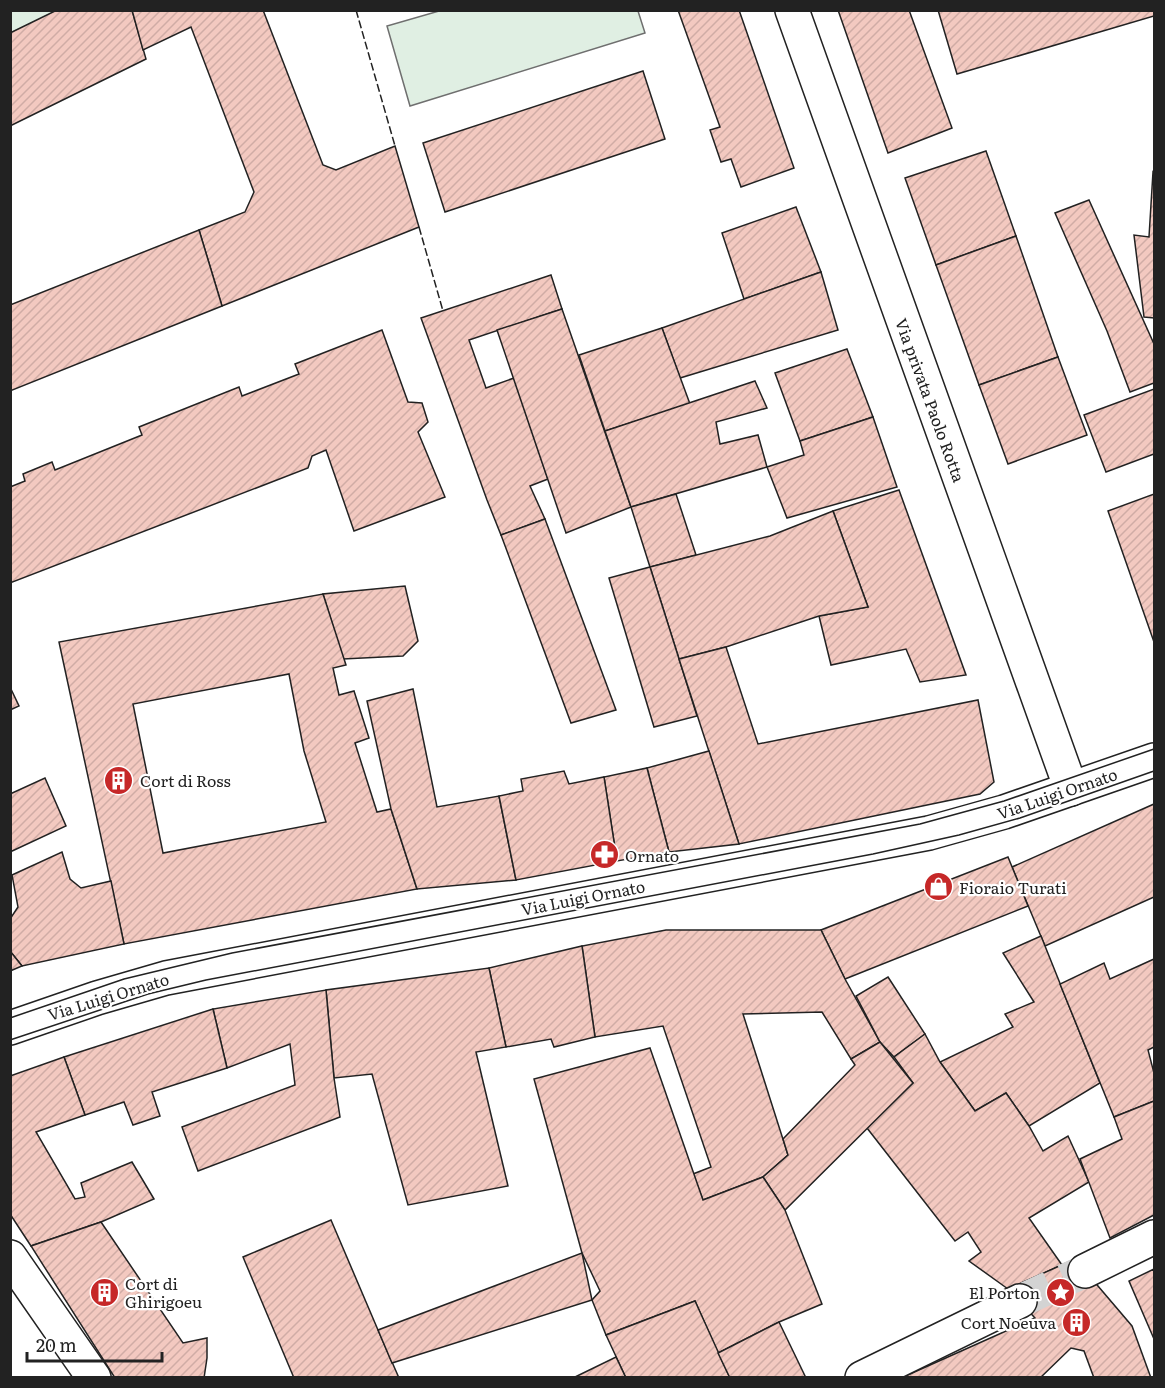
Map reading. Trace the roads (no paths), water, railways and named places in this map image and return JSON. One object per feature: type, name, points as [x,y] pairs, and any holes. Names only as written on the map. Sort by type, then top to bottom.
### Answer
[{"type":"street","name":"Via privata Paolo Rotta","points":[[792,10],[1071,789]]},
{"type":"street","name":"Via Luigi Ornato","points":[[10,1028],[97,998],[166,978],[928,833],[1004,812],[1155,760]]},
{"type":"street","points":[[1084,1271],[1155,1237]]},
{"type":"street","points":[[10,1257],[94,1377]]},
{"type":"street","points":[[862,1377],[1020,1301]]},
{"type":"tunnel","points":[[1020,1301],[1085,1271]]},
{"type":"tram line","points":[[10,1018],[124,979],[232,953],[920,824],[1004,801],[1154,749]]},
{"type":"tram line","points":[[10,1040],[148,994],[206,980],[873,854],[959,835],[1020,818],[1154,771]]},
{"type":"place","name":"Cort di Ross","points":[[119,780]]},
{"type":"place","name":"Ornato","points":[[604,855]]},
{"type":"place","name":"Fioraio Turati","points":[[938,887]]},
{"type":"place","name":"Cort di Ghirigoeu","points":[[104,1292]]},
{"type":"place","name":"El Porton","points":[[1061,1292]]},
{"type":"place","name":"Cort Noeuva","points":[[1077,1322]]}]
